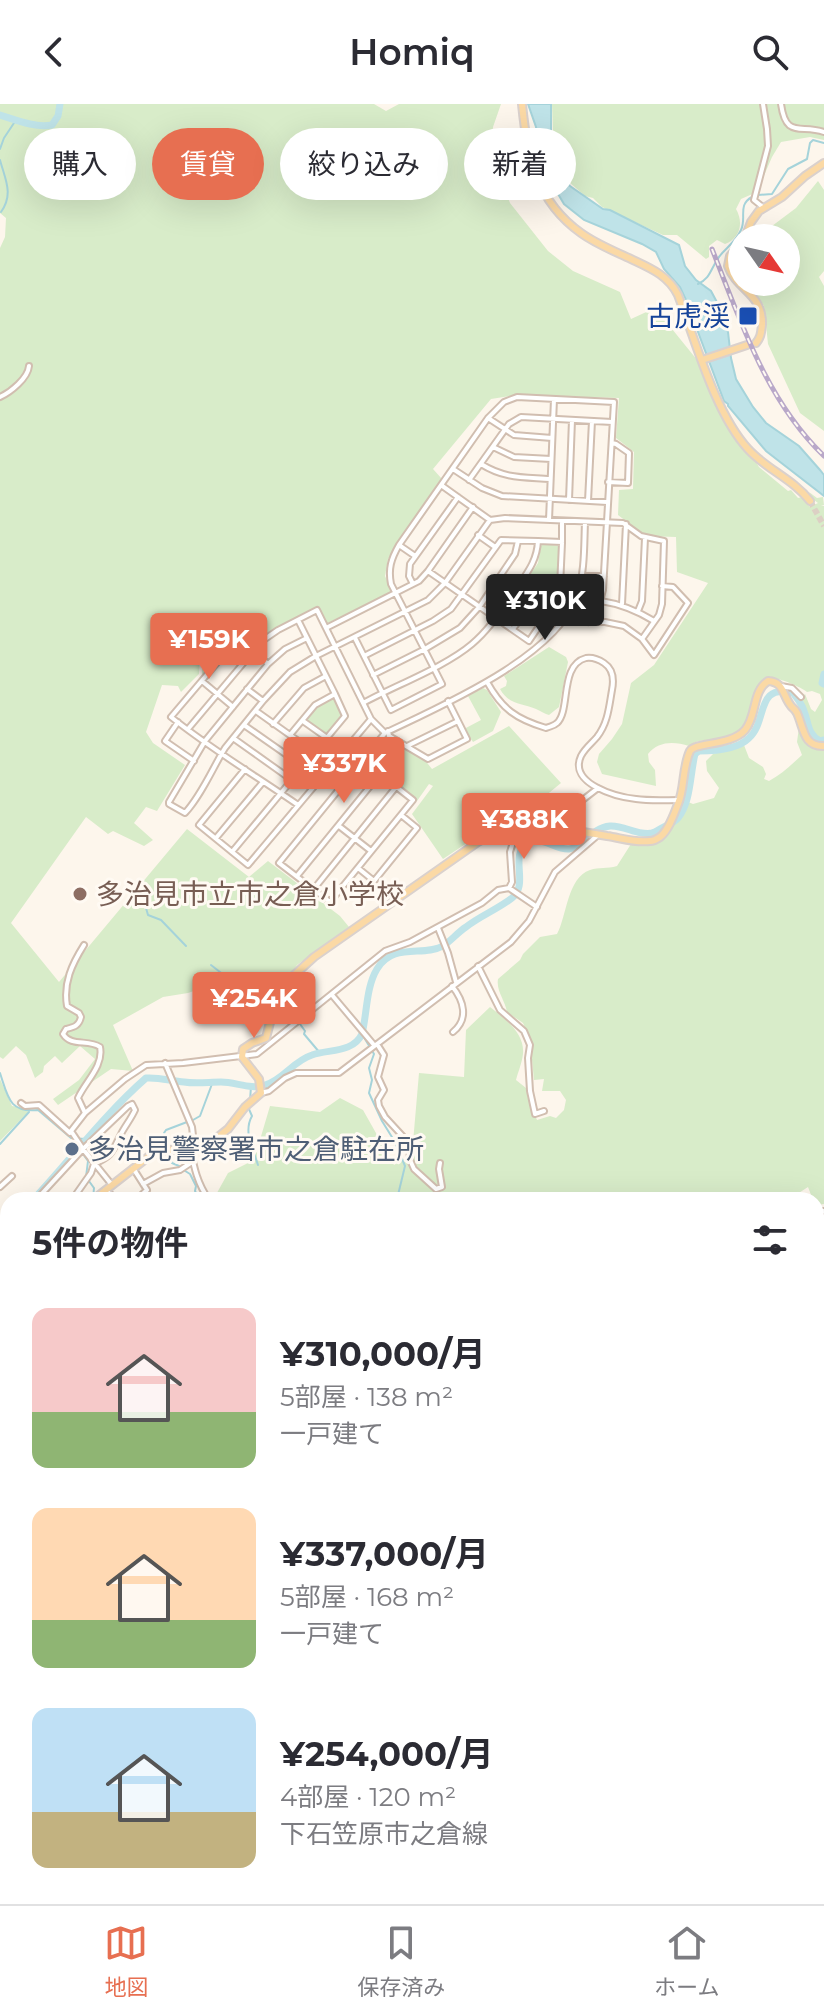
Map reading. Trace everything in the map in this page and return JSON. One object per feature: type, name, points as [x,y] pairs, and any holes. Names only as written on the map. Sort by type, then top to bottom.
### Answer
[{"type":"main road","points":[[522,104],[536,176],[547,199],[582,234],[668,280],[678,295],[723,411],[745,446],[799,488],[810,501]]},
{"type":"main road","points":[[750,224],[764,208],[824,163]]},
{"type":"main road","points":[[753,296],[760,308],[761,334],[756,343]]},
{"type":"main road","points":[[704,359],[745,346]]},
{"type":"main road","points":[[103,1192],[152,1154],[204,1143],[228,1129],[261,1091],[259,1079],[242,1057],[243,1049],[266,1038],[278,999],[292,977],[478,842],[511,827],[535,825],[633,841],[652,841],[666,830],[680,800],[685,769],[693,747],[722,743],[738,736],[752,717],[763,684],[772,681],[781,686],[798,715],[803,733],[817,746],[824,746]]},
{"type":"street","points":[[763,104],[768,146],[754,200],[764,208]]},
{"type":"street","points":[[781,104],[788,126],[824,132]]},
{"type":"street","points":[[0,397],[9,393],[26,375],[29,366]]},
{"type":"street","points":[[355,638],[391,710],[442,684],[391,584],[389,568],[399,545],[488,418],[497,407],[517,397],[614,402],[604,576],[600,601],[588,622]]},
{"type":"street","points":[[549,520],[554,399]]},
{"type":"street","points":[[469,480],[505,430],[521,417],[612,422]]},
{"type":"street","points":[[488,418],[518,437],[552,438]]},
{"type":"street","points":[[569,500],[572,420]]},
{"type":"street","points":[[588,501],[592,421]]},
{"type":"street","points":[[608,482],[628,483],[629,453],[611,443]]},
{"type":"street","points":[[493,447],[514,457],[551,459]]},
{"type":"street","points":[[481,464],[504,476],[550,479]]},
{"type":"street","points":[[453,469],[489,492],[502,496],[608,502]]},
{"type":"street","points":[[441,485],[490,520]]},
{"type":"street","points":[[413,584],[409,567],[458,497]]},
{"type":"street","points":[[326,628],[419,581],[473,507]]},
{"type":"street","points":[[307,638],[285,649],[247,689],[205,741],[169,804],[185,813],[233,738],[290,672],[428,600],[445,583],[490,520],[505,518],[626,524],[645,538],[664,541],[662,604],[659,615],[642,639]]},
{"type":"street","points":[[562,521],[559,609],[568,615],[582,622],[624,626],[642,639],[654,655],[688,603],[673,587],[662,586]]},
{"type":"street","points":[[297,876],[380,774],[413,800],[330,902],[279,863],[386,732],[486,682],[542,644],[568,615],[582,576],[585,522]]},
{"type":"street","points":[[622,604],[626,524]]},
{"type":"street","points":[[478,535],[495,547]]},
{"type":"street","points":[[638,611],[642,601],[645,538]]},
{"type":"street","points":[[364,657],[443,615],[462,595],[501,540],[562,542]]},
{"type":"street","points":[[373,675],[460,628],[480,606],[515,554],[518,541]]},
{"type":"street","points":[[363,703],[470,646],[496,618],[534,563],[538,541]]},
{"type":"street","points":[[399,545],[415,556]]},
{"type":"street","points":[[428,571],[529,641],[546,616],[547,598],[539,592]]},
{"type":"street","points":[[582,576],[604,576]]},
{"type":"street","points":[[513,630],[544,585],[559,585]]},
{"type":"street","points":[[600,601],[622,604],[654,621]]},
{"type":"street","points":[[188,729],[253,650],[269,636],[317,610],[371,719],[389,736],[428,759],[467,739],[448,701]]},
{"type":"street","points":[[232,852],[345,716],[298,620]]},
{"type":"street","points":[[268,664],[243,644],[233,644],[171,717],[298,805]]},
{"type":"street","points":[[486,682],[508,710],[546,728],[559,722],[562,716],[568,680],[579,661],[593,658],[609,667],[614,684],[607,720],[581,755],[579,763],[583,776],[587,783],[598,788],[638,800],[680,800]]},
{"type":"street","points":[[273,724],[304,688],[326,676]]},
{"type":"street","points":[[202,681],[233,707]]},
{"type":"street","points":[[781,686],[792,688],[801,697]]},
{"type":"street","points":[[247,689],[263,701]]},
{"type":"street","points":[[290,735],[315,705],[335,694]]},
{"type":"street","points":[[256,711],[332,765]]},
{"type":"street","points":[[245,769],[199,825],[248,865],[371,719]]},
{"type":"street","points":[[302,721],[327,738]]},
{"type":"street","points":[[407,746],[458,721]]},
{"type":"street","points":[[178,722],[165,741],[194,761]]},
{"type":"street","points":[[244,725],[304,767]]},
{"type":"street","points":[[233,738],[292,780]]},
{"type":"street","points":[[215,838],[263,782]]},
{"type":"street","points":[[313,890],[396,787]]},
{"type":"street","points":[[553,827],[558,819],[598,788]]},
{"type":"street","points":[[358,868],[374,881],[417,828],[400,815]]},
{"type":"street","points":[[339,826],[371,851]]},
{"type":"street","points":[[510,889],[510,852],[514,839],[511,827]]},
{"type":"street","points":[[261,1091],[269,1091],[296,1073],[339,1073],[511,942],[529,921],[555,872],[597,835]]},
{"type":"street","points":[[74,1136],[72,1128],[85,1113],[140,1068],[152,1064],[257,1054],[385,951],[438,928],[482,903],[498,890],[510,889],[537,907]]},
{"type":"street","points":[[438,928],[464,1014],[461,1025],[453,1032]]},
{"type":"street","points":[[84,945],[73,962],[66,991],[67,1006],[79,1013],[80,1022],[63,1034],[70,1042],[96,1044],[102,1052],[78,1098],[85,1113]]},
{"type":"street","points":[[478,966],[500,1010],[524,1031],[530,1045],[531,1104],[535,1114],[544,1111]]},
{"type":"street","points":[[332,995],[373,1047],[384,1055],[378,1077],[384,1090],[378,1100],[379,1106],[409,1143],[414,1169],[436,1189],[442,1187],[440,1163]]},
{"type":"street","points":[[165,1063],[192,1127],[192,1162],[204,1192]]},
{"type":"street","points":[[21,1103],[25,1106],[39,1105],[74,1136],[112,1185]]},
{"type":"street","points":[[43,1192],[130,1104],[135,1107],[116,1148],[94,1164],[77,1192]]},
{"type":"street","points":[[143,1184],[192,1162]]},
{"type":"street","points":[[133,1168],[147,1190],[145,1192]]},
{"type":"street","points":[[0,1187],[12,1176]]},
{"type":"green space","points":[[0,104],[374,104],[386,111],[399,104],[501,104],[493,128],[464,128],[464,200],[509,200],[548,251],[573,271],[620,292],[631,319],[655,308],[702,366],[712,393],[759,467],[798,498],[802,497],[810,507],[818,503],[809,492],[817,498],[823,497],[824,738],[816,738],[813,734],[802,698],[805,694],[815,712],[822,700],[820,694],[807,692],[782,680],[767,678],[762,681],[747,721],[733,735],[719,740],[698,741],[689,746],[667,743],[652,750],[648,754],[655,770],[656,786],[602,774],[597,762],[599,754],[622,724],[631,683],[654,665],[708,583],[677,572],[676,537],[645,536],[618,515],[619,490],[633,489],[634,452],[616,438],[619,398],[516,395],[491,399],[433,469],[442,479],[388,559],[385,576],[392,592],[326,624],[317,608],[263,638],[255,631],[237,636],[235,626],[201,639],[199,674],[181,692],[178,686],[162,685],[146,732],[153,743],[185,765],[157,811],[146,807],[134,823],[153,840],[144,846],[113,831],[108,834],[86,817],[11,923],[59,982],[187,829],[249,877],[268,861],[340,916],[349,927],[297,965],[261,1018],[214,984],[163,997],[113,1025],[133,1071],[111,1069],[58,1105],[53,1099],[79,1080],[95,1059],[80,1046],[62,1063],[55,1056],[35,1078],[26,1055],[16,1046],[3,1059],[0,1057],[0,248],[5,237],[6,218],[0,213]]},
{"type":"green space","points":[[552,104],[824,104],[824,140],[810,137],[781,142],[757,192],[741,199],[736,209],[740,224],[728,224],[728,242],[717,240],[709,246],[709,257],[706,259],[677,235],[663,235],[585,196],[576,188],[576,128],[553,128]]},
{"type":"green space","points":[[818,181],[824,190],[824,271],[819,277],[824,286],[824,431],[800,413],[768,344],[764,306],[757,296],[800,296],[800,224],[775,224],[796,208]]},
{"type":"green space","points":[[543,544],[560,546],[558,582],[543,582],[530,575],[538,563]]},
{"type":"green space","points":[[219,641],[226,648],[202,677],[203,647]]},
{"type":"green space","points":[[549,647],[566,657],[568,662],[559,707],[549,715],[511,701],[500,689],[506,686],[504,676]]},
{"type":"green space","points":[[483,688],[501,712],[493,731],[473,742],[464,729],[481,720],[468,696]]},
{"type":"green space","points":[[333,698],[343,714],[326,734],[306,719],[318,705]]},
{"type":"green space","points":[[509,726],[561,783],[544,797],[550,811],[541,821],[530,824],[521,819],[467,843],[443,859],[412,814],[433,786],[429,784],[417,801],[378,767],[388,760],[394,763],[378,753],[387,740],[424,759],[432,769]]},
{"type":"green space","points":[[799,727],[811,745],[824,749],[824,1192],[810,1192],[808,1187],[800,1192],[217,1192],[228,1173],[254,1160],[270,1106],[320,1112],[340,1098],[363,1110],[394,1165],[412,1154],[419,1073],[464,1077],[466,1030],[490,1007],[513,1027],[521,1039],[523,1054],[516,1080],[526,1088],[537,1120],[550,1116],[556,1118],[564,1110],[566,1100],[560,1091],[542,1091],[544,1079],[534,1080],[530,1039],[523,1023],[507,1012],[498,979],[540,937],[557,934],[572,889],[582,874],[593,869],[617,866],[631,844],[656,844],[678,821],[688,802],[693,804],[714,798],[719,788],[707,771],[706,761],[713,754],[744,745],[749,758],[763,767],[766,774],[764,779],[769,781],[802,755],[797,742]]},
{"type":"green space","points":[[0,1079],[12,1106],[31,1109],[0,1141]]},
{"type":"water","points":[[528,104],[551,104],[551,128],[536,127]]},
{"type":"water","points":[[576,190],[603,209],[679,245],[685,266],[696,280],[711,291],[720,308],[728,332],[736,379],[766,423],[799,446],[824,475],[824,496],[766,451],[724,401],[696,321],[680,287],[664,269],[656,252],[584,220],[562,200],[576,200]]},
{"type":"waterway","points":[[0,115],[32,124],[52,125],[58,116],[60,104]]},
{"type":"waterway","points":[[0,149],[16,120]]},
{"type":"waterway","points":[[758,195],[772,194],[788,169],[807,159],[813,140],[824,143]]},
{"type":"waterway","points":[[0,160],[8,193],[1,212]]},
{"type":"waterway","points":[[698,284],[707,277],[719,256],[738,235],[743,225],[745,204],[752,197]]},
{"type":"waterway","points":[[824,674],[824,684]]},
{"type":"waterway","points":[[40,1192],[146,1078],[260,1086],[271,1083],[305,1058],[353,1044],[362,1034],[371,984],[384,961],[400,953],[443,946],[471,923],[512,898],[519,885],[522,848],[528,843],[538,841],[569,849],[610,826],[647,834],[675,821],[690,788],[695,754],[744,742],[755,731],[767,698],[773,693],[793,693],[802,706],[813,735],[820,741],[824,740]]},
{"type":"waterway","points":[[142,894],[148,915],[161,920],[186,946]]},
{"type":"waterway","points":[[211,965],[266,1013]]},
{"type":"waterway","points":[[278,1017],[291,1022],[296,1019]]},
{"type":"waterway","points":[[300,1024],[320,1053]]},
{"type":"waterway","points":[[362,1034],[374,1054],[369,1068],[372,1080],[369,1093],[405,1166],[399,1192]]},
{"type":"waterway","points":[[0,1073],[15,1106],[38,1110],[71,1138],[85,1139]]},
{"type":"waterway","points":[[193,1120],[200,1116],[212,1084]]},
{"type":"waterway","points":[[250,1101],[251,1086]]},
{"type":"waterway","points":[[248,1107],[252,1116],[249,1134],[258,1165]]},
{"type":"waterway","points":[[0,1144],[29,1112]]},
{"type":"waterway","points":[[169,1146],[164,1133],[166,1130],[187,1122]]},
{"type":"waterway","points":[[170,1153],[172,1163],[179,1166]]},
{"type":"waterway","points":[[83,1154],[88,1161],[86,1177],[94,1192]]},
{"type":"waterway","points":[[182,1169],[190,1174],[196,1192]]},
{"type":"tunnel","points":[[810,501],[824,526]]},
{"type":"railway","points":[[712,249],[745,332],[771,385],[786,410],[824,456]]},
{"type":"place","name":"古虎渓","points":[[748,316]]},
{"type":"place","name":"多治見市立市之倉小学校","points":[[80,894]]},
{"type":"place","name":"多治見警察署市之倉駐在所","points":[[72,1149]]}]
